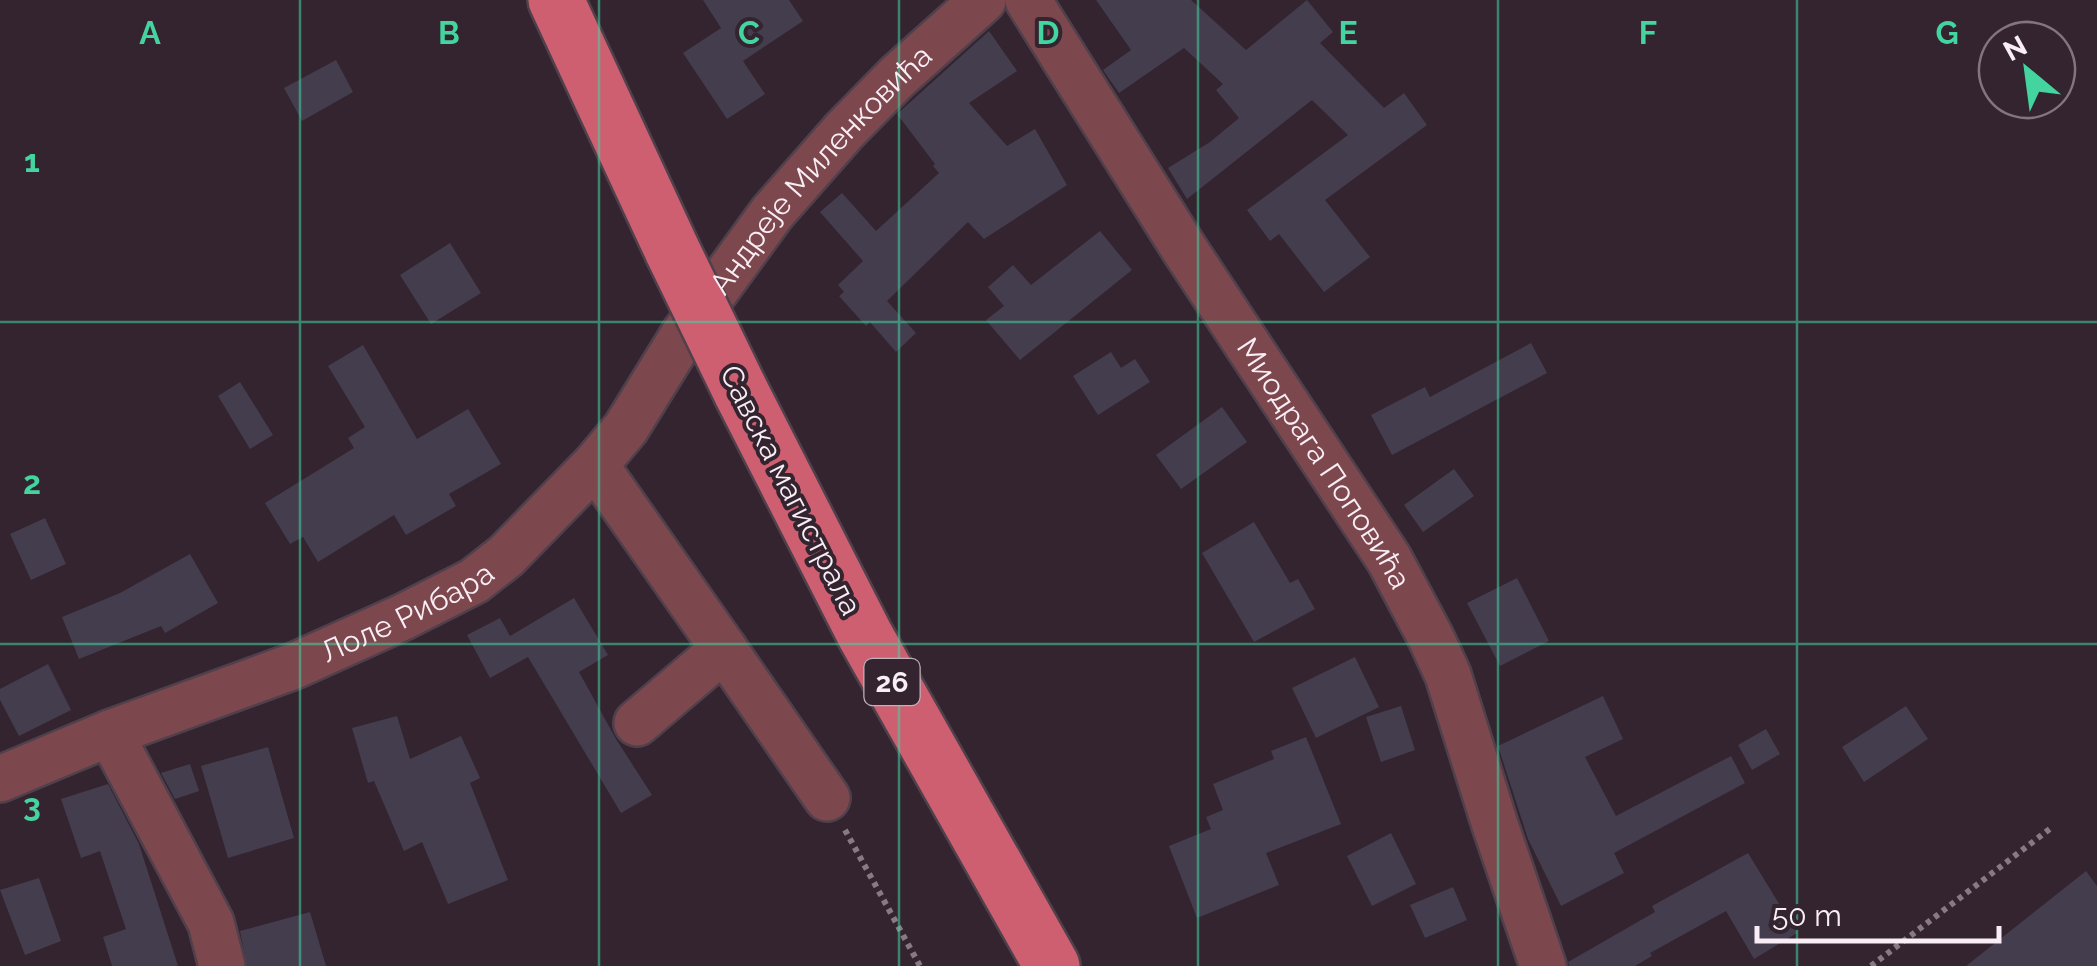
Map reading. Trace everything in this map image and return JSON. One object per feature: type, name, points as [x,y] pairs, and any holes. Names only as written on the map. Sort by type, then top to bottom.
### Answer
[{"type":"main road","name":"Савска магистрала","points":[[556,0],[741,392],[866,635],[1052,966]]},
{"type":"street","name":"Андреје Миленковића","points":[[707,303],[772,213],[844,131],[896,77],[982,0]]},
{"type":"street","name":"Миодрага Поповића","points":[[1028,0],[1388,560],[1431,638],[1453,691],[1543,966]]},
{"type":"street","name":"Лоле Рибара","points":[[0,780],[110,733],[294,666],[474,581],[506,556],[595,466],[626,428],[707,303]]},
{"type":"street","points":[[595,466],[828,798]]},
{"type":"street","points":[[637,722],[724,649]]},
{"type":"street","points":[[110,733],[211,923],[222,966]]},
{"type":"path","points":[[828,798],[920,966]]},
{"type":"path","points":[[1872,966],[2051,828]]},
{"type":"building","points":[[703,0],[789,0],[803,21],[743,61],[765,94],[727,119],[683,53],[721,28]]},
{"type":"building","points":[[1096,0],[1191,0],[1246,50],[1307,0],[1333,32],[1320,43],[1384,108],[1404,93],[1427,125],[1325,200],[1370,257],[1324,292],[1279,234],[1270,241],[1247,210],[1348,135],[1312,100],[1187,199],[1168,168],[1239,118],[1216,90],[1223,84],[1184,48],[1119,93],[1103,70],[1131,50]]},
{"type":"building","points":[[989,31],[1017,71],[969,103],[1007,146],[1035,129],[1067,185],[984,239],[968,222],[887,301],[916,333],[896,352],[870,322],[866,326],[839,296],[844,292],[838,285],[863,261],[820,212],[842,193],[876,231],[939,173],[897,114]]},
{"type":"building","points":[[336,60],[353,92],[302,121],[284,88]]},
{"type":"building","points":[[1100,231],[1132,270],[1020,360],[986,320],[1004,306],[988,287],[1013,265],[1031,285]]},
{"type":"building","points":[[450,243],[481,293],[431,324],[400,275]]},
{"type":"building","points":[[1531,343],[1547,373],[1392,455],[1371,415],[1425,387],[1430,397]]},
{"type":"building","points":[[363,345],[417,439],[468,409],[501,464],[449,494],[456,506],[406,535],[394,515],[318,562],[303,537],[290,544],[265,503],[354,448],[348,438],[365,427],[328,366]]},
{"type":"building","points":[[1111,352],[1121,368],[1135,359],[1150,382],[1098,415],[1073,376]]},
{"type":"building","points":[[240,382],[273,435],[250,449],[218,396]]},
{"type":"building","points":[[1222,407],[1247,442],[1181,489],[1156,455]]},
{"type":"building","points":[[1454,469],[1474,496],[1423,532],[1404,505]]},
{"type":"building","points":[[45,518],[66,564],[31,580],[10,534]]},
{"type":"building","points":[[1254,522],[1290,583],[1298,579],[1315,609],[1254,642],[1202,553]]},
{"type":"building","points":[[190,554],[218,603],[165,633],[161,626],[79,659],[62,617],[120,593]]},
{"type":"building","points":[[1517,578],[1549,641],[1500,666],[1467,603]]},
{"type":"building","points":[[574,598],[608,655],[579,672],[652,795],[621,813],[528,657],[490,678],[467,635],[500,618],[510,636]]},
{"type":"building","points":[[1355,657],[1379,707],[1316,738],[1292,688]]},
{"type":"building","points":[[48,664],[71,710],[19,736],[0,700],[0,689]]},
{"type":"building","points":[[1603,696],[1623,739],[1585,757],[1616,816],[1731,756],[1745,783],[1614,853],[1624,873],[1561,906],[1528,839],[1498,746]]},
{"type":"building","points":[[1401,706],[1415,750],[1381,762],[1366,717]]},
{"type":"building","points":[[1906,706],[1928,739],[1864,782],[1842,747]]},
{"type":"building","points":[[397,716],[410,759],[461,736],[480,778],[470,783],[508,880],[448,904],[422,842],[404,851],[374,781],[368,783],[352,728]]},
{"type":"building","points":[[1766,729],[1780,754],[1752,770],[1738,745]]},
{"type":"building","points":[[1306,737],[1341,824],[1266,853],[1279,885],[1197,918],[1169,846],[1211,829],[1206,817],[1223,810],[1213,784],[1274,759],[1271,751]]},
{"type":"building","points":[[268,747],[294,838],[228,858],[201,766]]},
{"type":"building","points":[[190,764],[199,791],[175,799],[161,773]]},
{"type":"building","points":[[108,784],[139,844],[178,966],[112,966],[103,937],[126,929],[100,851],[81,858],[61,799]]},
{"type":"building","points":[[1391,833],[1416,884],[1372,906],[1347,856]]},
{"type":"building","points":[[1748,853],[1797,933],[1754,959],[1726,911],[1650,953],[1652,956],[1635,966],[1569,966],[1568,962],[1655,912],[1652,906]]},
{"type":"building","points":[[2086,871],[2097,886],[2097,966],[1966,966]]},
{"type":"building","points":[[39,878],[61,941],[25,955],[0,890]]},
{"type":"building","points":[[1453,887],[1467,920],[1425,938],[1410,905]]},
{"type":"building","points":[[310,912],[326,966],[247,966],[240,931]]}]
